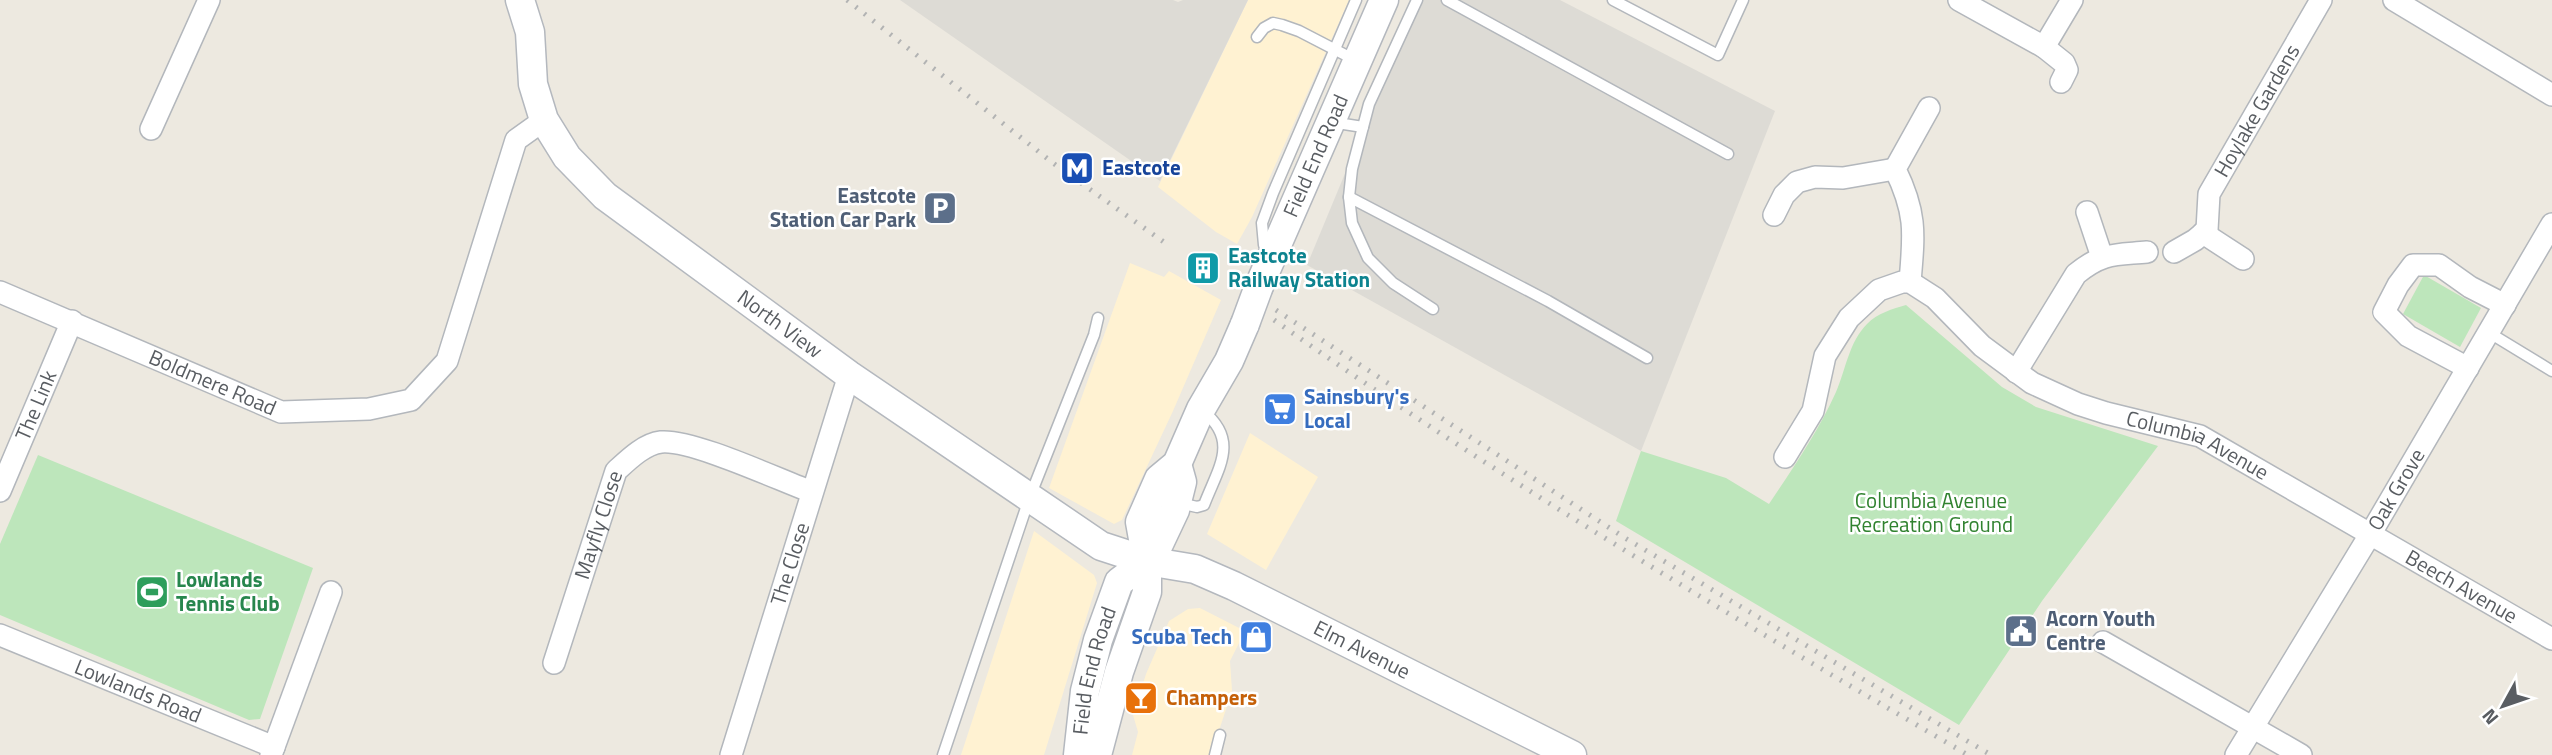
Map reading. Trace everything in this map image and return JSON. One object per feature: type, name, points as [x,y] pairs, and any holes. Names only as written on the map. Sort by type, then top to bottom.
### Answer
[{"type":"street","points":[[151,129],[209,0]]},
{"type":"street","name":"North View","points":[[520,0],[530,32],[533,85],[544,120],[567,158],[605,196],[849,375],[1029,499],[1101,546],[1147,561]]},
{"type":"street","name":"Field End Road","points":[[1079,751],[1119,672],[1147,592],[1147,561],[1140,522],[1160,479],[1177,464],[1201,409],[1228,361],[1272,253],[1384,0]]},
{"type":"street","points":[[1959,0],[2044,47],[2064,63],[2067,70],[2061,82]]},
{"type":"street","points":[[2044,47],[2071,0]]},
{"type":"street","name":"Hoylake Gardens","points":[[2203,233],[2207,230],[2209,194],[2321,0]]},
{"type":"street","points":[[2394,0],[2552,95]]},
{"type":"street","points":[[1895,169],[1928,108]]},
{"type":"street","name":"Boldmere Road","points":[[0,292],[281,412],[369,409],[411,400],[447,361],[516,140],[544,120]]},
{"type":"street","points":[[1773,215],[1784,195],[1797,182],[1815,177],[1843,178],[1895,169]]},
{"type":"street","points":[[1785,457],[1813,411],[1825,356],[1849,318],[1879,290],[1910,282],[1914,223],[1910,204],[1895,169]]},
{"type":"street","points":[[2087,212],[2102,257]]},
{"type":"street","name":"Oak Grove","points":[[2236,755],[2371,533],[2552,223]]},
{"type":"street","points":[[2174,252],[2203,233],[2243,259]]},
{"type":"street","points":[[2016,372],[2076,274],[2102,257],[2147,252]]},
{"type":"street","points":[[2468,368],[2409,337],[2384,312],[2398,285],[2413,265],[2439,265],[2470,287],[2505,304]]},
{"type":"street","name":"Columbia Avenue","points":[[1910,282],[1935,298],[1982,346],[2016,372],[2054,394],[2078,404],[2200,436],[2371,533]]},
{"type":"street","name":"The Link","points":[[0,491],[72,321]]},
{"type":"street","name":"The Close","points":[[731,755],[849,375]]},
{"type":"street","name":"Mayfly Close","points":[[554,663],[616,471],[634,455],[660,442],[686,444],[812,492]]},
{"type":"street","name":"Field End Road","points":[[1147,561],[1158,546],[1178,503],[1182,482],[1177,464]]},
{"type":"street","name":"Beech Avenue","points":[[2371,533],[2552,639]]},
{"type":"street","name":"Elm Avenue","points":[[1147,561],[1195,569],[1234,586],[1572,755]]},
{"type":"street","points":[[273,751],[331,592]]},
{"type":"street","name":"Lowlands Road","points":[[0,635],[273,751]]},
{"type":"street","points":[[2103,642],[2301,755]]},
{"type":"lane","points":[[1272,253],[1264,245],[1262,223],[1272,193],[1360,54],[1356,0]]},
{"type":"lane","points":[[1417,0],[1369,104],[1352,169],[1349,197],[1352,223],[1368,258],[1393,283],[1433,309]]},
{"type":"lane","points":[[1447,0],[1728,154]]},
{"type":"lane","points":[[1612,0],[1718,55],[1743,0]]},
{"type":"lane","points":[[1257,37],[1264,28],[1273,23],[1389,63]]},
{"type":"lane","points":[[1330,122],[1363,127]]},
{"type":"lane","points":[[1349,197],[1548,301],[1647,358]]},
{"type":"lane","points":[[943,755],[1029,499],[1094,335],[1098,318]]},
{"type":"lane","points":[[2488,332],[2552,370]]},
{"type":"lane","points":[[1178,503],[1197,507],[1204,505],[1223,453],[1225,442],[1215,421],[1201,409]]},
{"type":"lane","points":[[1215,755],[1220,735]]},
{"type":"shaded area","points":[[900,0],[1178,2],[1248,0],[1160,181]]},
{"type":"shaded area","points":[[1248,0],[1349,0],[1252,217],[1237,244],[1216,232],[1158,187]]},
{"type":"shaded area","points":[[1417,0],[1560,0],[1775,111],[1641,451],[1307,265]]},
{"type":"shaded area","points":[[1130,263],[1164,277],[1169,271],[1221,300],[1122,520],[1114,524],[1049,488]]},
{"type":"shaded area","points":[[1250,433],[1318,477],[1266,570],[1207,534]]},
{"type":"shaded area","points":[[1034,531],[1094,575],[1097,583],[1044,755],[961,755]]},
{"type":"shaded area","points":[[1200,608],[1245,631],[1230,661],[1232,691],[1211,755],[1132,755],[1138,732],[1133,715],[1146,674],[1169,621],[1188,609]]},
{"type":"green space","points":[[2424,275],[2481,308],[2460,347],[2403,314]]},
{"type":"green space","name":"Columbia Avenue Recreation Ground","points":[[1906,305],[2002,387],[2036,407],[2158,446],[2042,601],[1959,725],[1616,521],[1641,451],[1726,478],[1769,504],[1821,421],[1861,331],[1875,317]]},
{"type":"green space","name":"Lowlands Tennis Club","points":[[38,455],[313,568],[260,719],[249,720],[0,615],[0,544]]},
{"type":"railway","points":[[847,0],[1053,163],[1168,245]]},
{"type":"railway","points":[[1276,310],[1625,538],[1991,755]]},
{"type":"railway","points":[[1274,320],[1529,491],[1968,755]]},
{"type":"place","name":"Eastcote","points":[[1077,168]]},
{"type":"place","name":"Eastcote Station Car Park","points":[[940,208]]},
{"type":"place","name":"Eastcote Railway Station","points":[[1203,268]]},
{"type":"place","name":"Sainsbury's Local","points":[[1280,409]]},
{"type":"place","name":"Lowlands Tennis Club","points":[[152,592]]},
{"type":"place","name":"Acorn Youth Centre","points":[[2021,631]]},
{"type":"place","name":"Scuba Tech","points":[[1256,637]]},
{"type":"place","name":"Champers","points":[[1141,698]]}]
